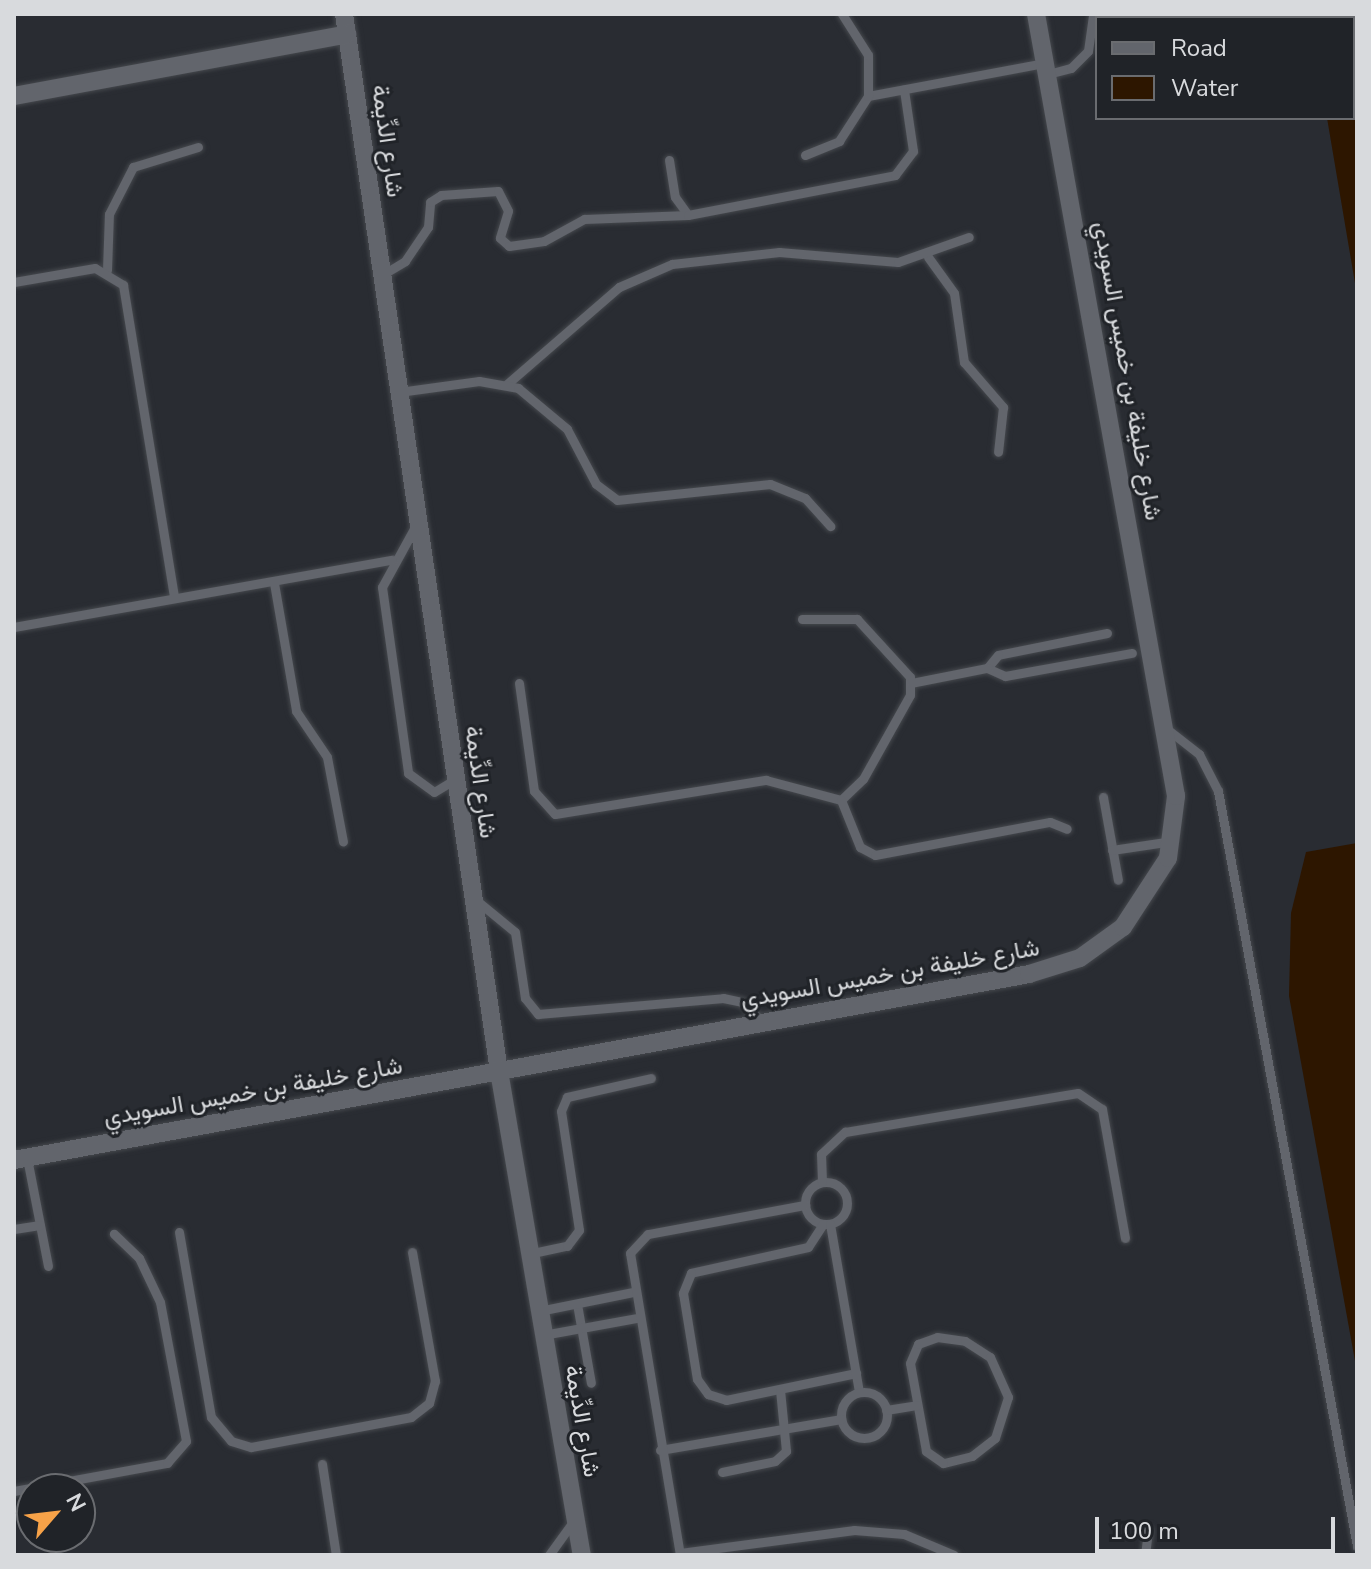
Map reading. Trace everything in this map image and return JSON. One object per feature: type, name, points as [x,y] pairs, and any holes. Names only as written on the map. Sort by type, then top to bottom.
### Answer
[{"type":"street","name":"شارع الدِّيمة","points":[[344,14],[499,1071],[582,1555]]},
{"type":"street","name":"شارع خليفة بن خميس السويدي","points":[[20,1159],[1029,974],[1080,958],[1141,907],[1172,841],[1167,729],[1036,14]]},
{"type":"street","points":[[14,96],[347,34]]},
{"type":"lane","points":[[805,155],[845,134],[868,96],[868,55],[842,14]]},
{"type":"lane","points":[[868,96],[1047,68],[1071,68],[1088,51],[1093,14]]},
{"type":"lane","points":[[382,275],[405,261],[428,227],[430,202],[441,195],[498,191],[508,211],[500,238],[509,246],[544,241],[584,219],[688,215],[900,173],[913,151],[904,90]]},
{"type":"lane","points":[[174,598],[125,291],[107,270],[109,214],[128,174],[150,156],[198,147]]},
{"type":"lane","points":[[669,160],[675,197],[688,215]]},
{"type":"lane","points":[[507,384],[619,287],[672,264],[779,252],[851,263],[928,257],[969,237]]},
{"type":"lane","points":[[928,257],[954,293],[964,362],[1003,407],[998,452]]},
{"type":"lane","points":[[14,282],[107,270]]},
{"type":"lane","points":[[399,392],[479,381],[507,384],[550,411],[596,484],[617,500],[770,484],[805,498],[830,526]]},
{"type":"lane","points":[[418,522],[392,560],[383,599],[408,773],[418,787],[434,792],[456,779]]},
{"type":"lane","points":[[14,627],[392,560]]},
{"type":"lane","points":[[274,583],[294,702],[330,767],[343,842]]},
{"type":"lane","points":[[802,619],[857,619],[911,683]]},
{"type":"lane","points":[[987,668],[998,655],[1107,633]]},
{"type":"lane","points":[[911,683],[987,668],[1005,676],[1132,653]]},
{"type":"lane","points":[[519,683],[534,791],[555,814],[766,780],[841,800]]},
{"type":"lane","points":[[841,800],[858,788],[911,683]]},
{"type":"lane","points":[[1167,729],[1199,754],[1218,791],[1357,1546]]},
{"type":"lane","points":[[1103,797],[1118,880]]},
{"type":"lane","points":[[841,800],[860,847],[875,855],[1054,821],[1067,829]]},
{"type":"lane","points":[[1112,850],[1172,841]]},
{"type":"lane","points":[[473,898],[515,932],[525,998],[538,1014],[723,998],[742,1002],[762,1021]]},
{"type":"lane","points":[[528,1254],[567,1246],[579,1230],[561,1111],[567,1097],[651,1078]]},
{"type":"lane","points":[[954,1555],[904,1534],[854,1530],[680,1554],[637,1318],[630,1253],[648,1234],[805,1205],[822,1182],[821,1154],[845,1132],[1078,1093],[1102,1109],[1125,1238]]},
{"type":"lane","points":[[20,1159],[40,1225],[48,1266]]},
{"type":"lane","points":[[822,1182],[835,1183],[847,1199],[842,1218],[827,1224],[808,1247],[704,1265],[684,1285],[701,1387],[726,1400],[856,1373]]},
{"type":"lane","points":[[805,1205],[827,1224],[859,1392]]},
{"type":"lane","points":[[14,1229],[40,1225]]},
{"type":"lane","points":[[179,1232],[211,1417],[231,1441],[251,1447],[411,1417],[429,1403],[435,1381],[412,1252]]},
{"type":"lane","points":[[14,1491],[167,1463],[186,1441],[160,1302],[139,1258],[114,1234]]},
{"type":"lane","points":[[539,1311],[633,1292]]},
{"type":"lane","points":[[577,1304],[591,1383]]},
{"type":"lane","points":[[543,1335],[637,1318]]},
{"type":"lane","points":[[937,1337],[965,1341],[990,1357],[1008,1397],[995,1438],[972,1456],[943,1463],[926,1451],[917,1405],[910,1358],[918,1344],[937,1337]]},
{"type":"lane","points":[[722,1472],[782,1457],[786,1427],[780,1390]]},
{"type":"lane","points":[[859,1392],[879,1398],[886,1410]]},
{"type":"lane","points":[[859,1392],[844,1402],[841,1419],[849,1433],[872,1436],[886,1410]]},
{"type":"lane","points":[[886,1410],[917,1405]]},
{"type":"lane","points":[[660,1450],[841,1419]]},
{"type":"lane","points":[[322,1464],[336,1555]]},
{"type":"lane","points":[[549,1555],[575,1519]]},
{"type":"lane","points":[[1145,1555],[1148,1530]]},
{"type":"water","points":[[1309,14],[1357,14],[1357,295],[1327,120],[1355,120],[1355,16]]},
{"type":"water","points":[[1357,843],[1357,1372],[1289,996],[1291,913],[1306,852]]}]
